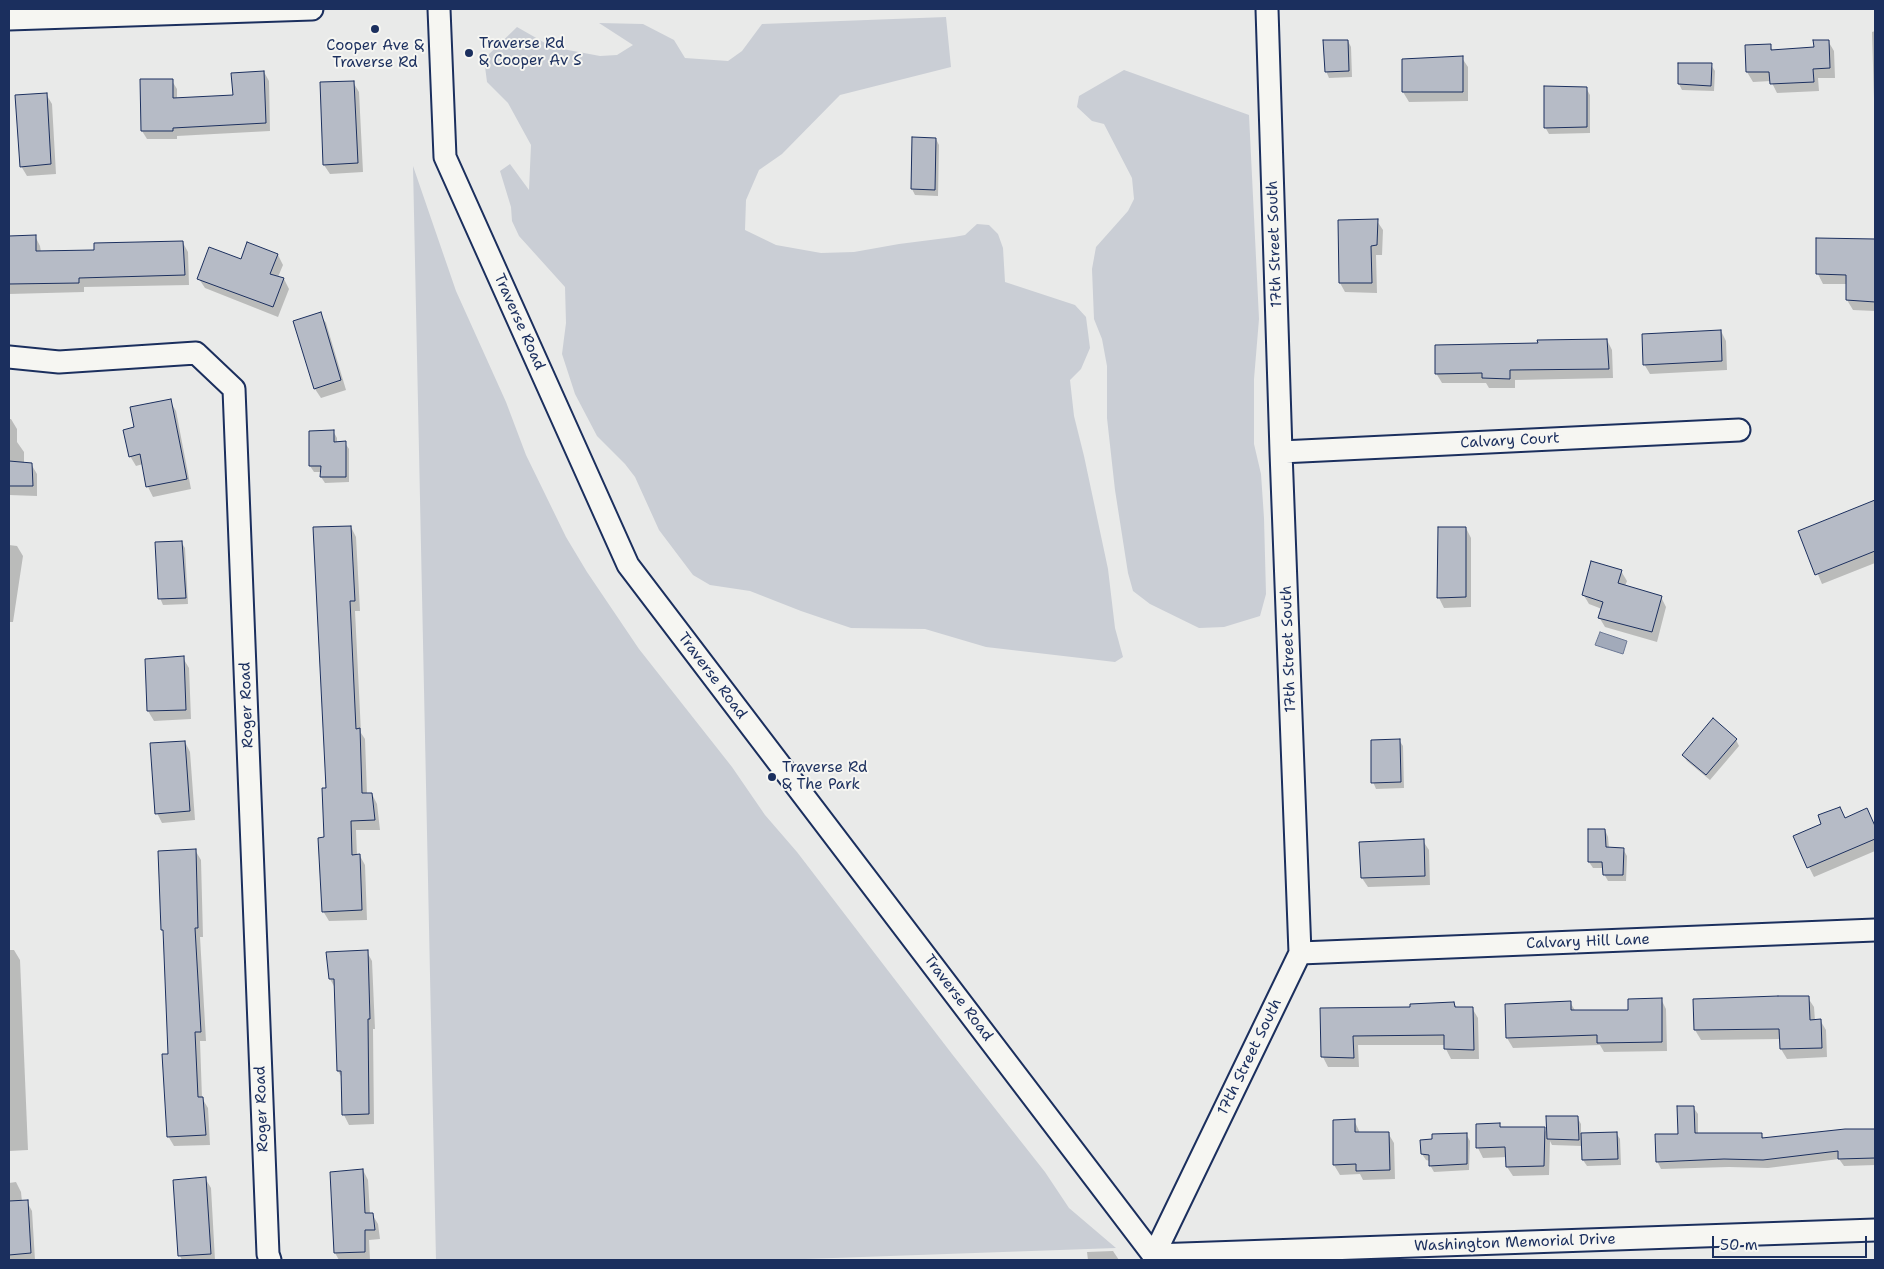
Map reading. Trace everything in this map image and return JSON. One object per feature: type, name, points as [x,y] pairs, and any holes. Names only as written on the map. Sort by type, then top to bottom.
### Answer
[{"type":"street","points":[[9,19],[312,9]]},
{"type":"street","name":"Traverse Road","points":[[439,9],[445,157],[628,565],[1155,1258]]},
{"type":"street","name":"17th Street South","points":[[1155,1258],[1300,953],[1281,452],[1268,9]]},
{"type":"street","name":"Roger Road","points":[[9,357],[59,362],[196,352],[234,389],[268,1254],[270,1260]]},
{"type":"street","name":"Calvary Court","points":[[1281,452],[1739,430]]},
{"type":"street","name":"Calvary Hill Lane","points":[[1300,953],[1875,930]]},
{"type":"street","name":"Washington Memorial Drive","points":[[1155,1258],[1875,1230]]},
{"type":"shaded area","points":[[946,17],[951,67],[840,95],[782,154],[759,170],[746,200],[745,230],[776,245],[821,253],[854,252],[954,237],[965,235],[977,224],[989,225],[998,234],[1003,248],[1005,282],[1075,305],[1086,317],[1090,348],[1081,369],[1070,380],[1074,416],[1108,569],[1115,628],[1123,657],[1115,662],[986,647],[925,629],[851,628],[750,591],[710,585],[693,575],[659,530],[635,477],[625,464],[597,436],[575,394],[562,354],[566,323],[565,287],[519,236],[512,221],[511,207],[500,171],[510,164],[529,190],[531,145],[508,103],[487,82],[484,59],[517,27],[552,47],[600,56],[617,55],[633,45],[599,23],[643,24],[674,40],[685,58],[728,61],[742,51],[762,24]]},
{"type":"shaded area","points":[[1124,70],[1249,115],[1259,319],[1254,379],[1254,444],[1261,474],[1266,594],[1260,616],[1224,627],[1199,628],[1150,604],[1133,591],[1128,573],[1115,490],[1107,418],[1107,366],[1102,339],[1094,319],[1092,269],[1096,247],[1128,211],[1134,199],[1132,178],[1104,124],[1092,121],[1077,107],[1079,96]]},
{"type":"shaded area","points":[[413,166],[456,291],[506,402],[526,455],[566,537],[587,572],[639,649],[732,767],[765,815],[797,852],[1045,1172],[1069,1208],[1116,1248],[777,1260],[436,1260]]},
{"type":"water","points":[[1600,632],[1627,641],[1623,654],[1595,645]]},
{"type":"building","points":[[1323,40],[1348,40],[1349,71],[1325,72]]},
{"type":"building","points":[[1813,40],[1829,40],[1830,68],[1813,69],[1814,82],[1770,84],[1769,72],[1746,72],[1745,45],[1771,44],[1771,50],[1814,47]]},
{"type":"building","points":[[1463,56],[1463,92],[1402,92],[1402,59]]},
{"type":"building","points":[[1678,63],[1712,63],[1711,86],[1678,84]]},
{"type":"building","points":[[264,71],[266,123],[173,128],[173,131],[141,131],[140,79],[173,79],[173,98],[233,95],[231,73]]},
{"type":"building","points":[[354,81],[358,163],[323,165],[320,82]]},
{"type":"building","points":[[1544,86],[1587,87],[1587,127],[1544,128]]},
{"type":"building","points":[[47,93],[51,164],[20,167],[15,95]]},
{"type":"building","points":[[912,137],[936,138],[935,190],[911,189]]},
{"type":"building","points":[[1378,219],[1377,245],[1371,246],[1372,283],[1339,283],[1338,220]]},
{"type":"building","points":[[36,235],[36,251],[94,250],[94,243],[183,241],[185,275],[79,278],[79,283],[9,284],[9,236]]},
{"type":"building","points":[[1816,238],[1875,239],[1875,302],[1846,300],[1846,275],[1816,274]]},
{"type":"building","points":[[247,242],[278,254],[270,274],[284,278],[273,307],[197,279],[209,247],[241,259]]},
{"type":"building","points":[[321,312],[341,380],[314,389],[293,321]]},
{"type":"building","points":[[1721,330],[1722,361],[1643,365],[1642,334]]},
{"type":"building","points":[[1607,339],[1609,369],[1510,370],[1510,379],[1482,378],[1482,373],[1435,374],[1435,345],[1538,343],[1537,340]]},
{"type":"building","points":[[171,399],[187,479],[146,487],[140,454],[129,457],[123,430],[134,427],[130,407]]},
{"type":"building","points":[[334,430],[334,442],[346,441],[346,477],[320,477],[321,466],[309,466],[309,431]]},
{"type":"building","points":[[9,461],[32,463],[33,486],[9,486]]},
{"type":"building","points":[[1875,500],[1875,551],[1815,575],[1798,531]]},
{"type":"building","points":[[351,526],[355,601],[350,601],[356,729],[360,728],[362,793],[372,793],[375,820],[351,821],[352,855],[360,854],[362,910],[322,912],[318,838],[324,837],[322,788],[326,788],[313,527]]},
{"type":"building","points":[[1438,527],[1466,527],[1466,597],[1437,598]]},
{"type":"building","points":[[182,541],[186,598],[158,599],[155,542]]},
{"type":"building","points":[[1591,561],[1622,570],[1618,583],[1662,596],[1652,632],[1598,618],[1603,602],[1582,595]]},
{"type":"building","points":[[184,656],[186,710],[147,711],[145,659]]},
{"type":"building","points":[[1713,718],[1737,739],[1706,775],[1682,755]]},
{"type":"building","points":[[1400,739],[1401,782],[1371,783],[1371,740]]},
{"type":"building","points":[[185,741],[190,811],[155,814],[150,743]]},
{"type":"building","points":[[1840,807],[1845,818],[1867,808],[1875,826],[1875,839],[1807,868],[1793,836],[1821,824],[1818,815]]},
{"type":"building","points":[[1588,829],[1605,829],[1606,847],[1624,848],[1623,875],[1603,875],[1602,862],[1588,862]]},
{"type":"building","points":[[1424,839],[1425,876],[1361,878],[1359,842]]},
{"type":"building","points":[[196,849],[198,928],[195,928],[201,1032],[195,1032],[198,1097],[203,1097],[206,1135],[167,1137],[162,1054],[168,1054],[158,851]]},
{"type":"building","points":[[368,950],[370,1019],[368,1019],[369,1114],[342,1115],[341,1071],[337,1071],[334,979],[329,979],[326,952]]},
{"type":"building","points":[[1809,996],[1810,1020],[1821,1019],[1822,1048],[1780,1049],[1779,1029],[1694,1030],[1693,999]]},
{"type":"building","points":[[1662,998],[1662,1042],[1597,1043],[1597,1035],[1506,1038],[1505,1004],[1571,1001],[1571,1010],[1628,1010],[1628,999]]},
{"type":"building","points":[[1454,1002],[1455,1007],[1473,1007],[1474,1050],[1444,1049],[1444,1035],[1353,1036],[1354,1058],[1321,1057],[1320,1008],[1410,1007],[1410,1004]]},
{"type":"building","points":[[1677,1106],[1694,1106],[1695,1133],[1762,1133],[1762,1138],[1845,1129],[1875,1129],[1875,1158],[1838,1159],[1838,1151],[1763,1160],[1724,1159],[1656,1162],[1655,1134],[1678,1134]]},
{"type":"building","points":[[1546,1116],[1578,1116],[1579,1140],[1547,1139]]},
{"type":"building","points":[[1355,1119],[1355,1132],[1389,1132],[1390,1170],[1356,1171],[1356,1164],[1333,1165],[1333,1120]]},
{"type":"building","points":[[1500,1123],[1500,1127],[1545,1127],[1544,1166],[1506,1167],[1505,1147],[1476,1148],[1476,1124]]},
{"type":"building","points":[[1617,1132],[1618,1159],[1582,1160],[1581,1133]]},
{"type":"building","points":[[1467,1133],[1467,1164],[1429,1166],[1429,1155],[1421,1154],[1420,1140],[1432,1139],[1432,1134]]},
{"type":"building","points":[[363,1169],[365,1213],[373,1213],[375,1230],[365,1230],[365,1252],[334,1253],[330,1172]]},
{"type":"building","points":[[206,1177],[211,1254],[178,1256],[173,1180]]},
{"type":"building","points":[[28,1200],[31,1253],[9,1255],[9,1201]]},
{"type":"place","name":"Cooper Ave & Traverse Rd","points":[[375,29]]},
{"type":"place","name":"Traverse Rd & Cooper Av S","points":[[469,53]]},
{"type":"place","name":"Traverse Rd & The Park","points":[[772,777]]}]
